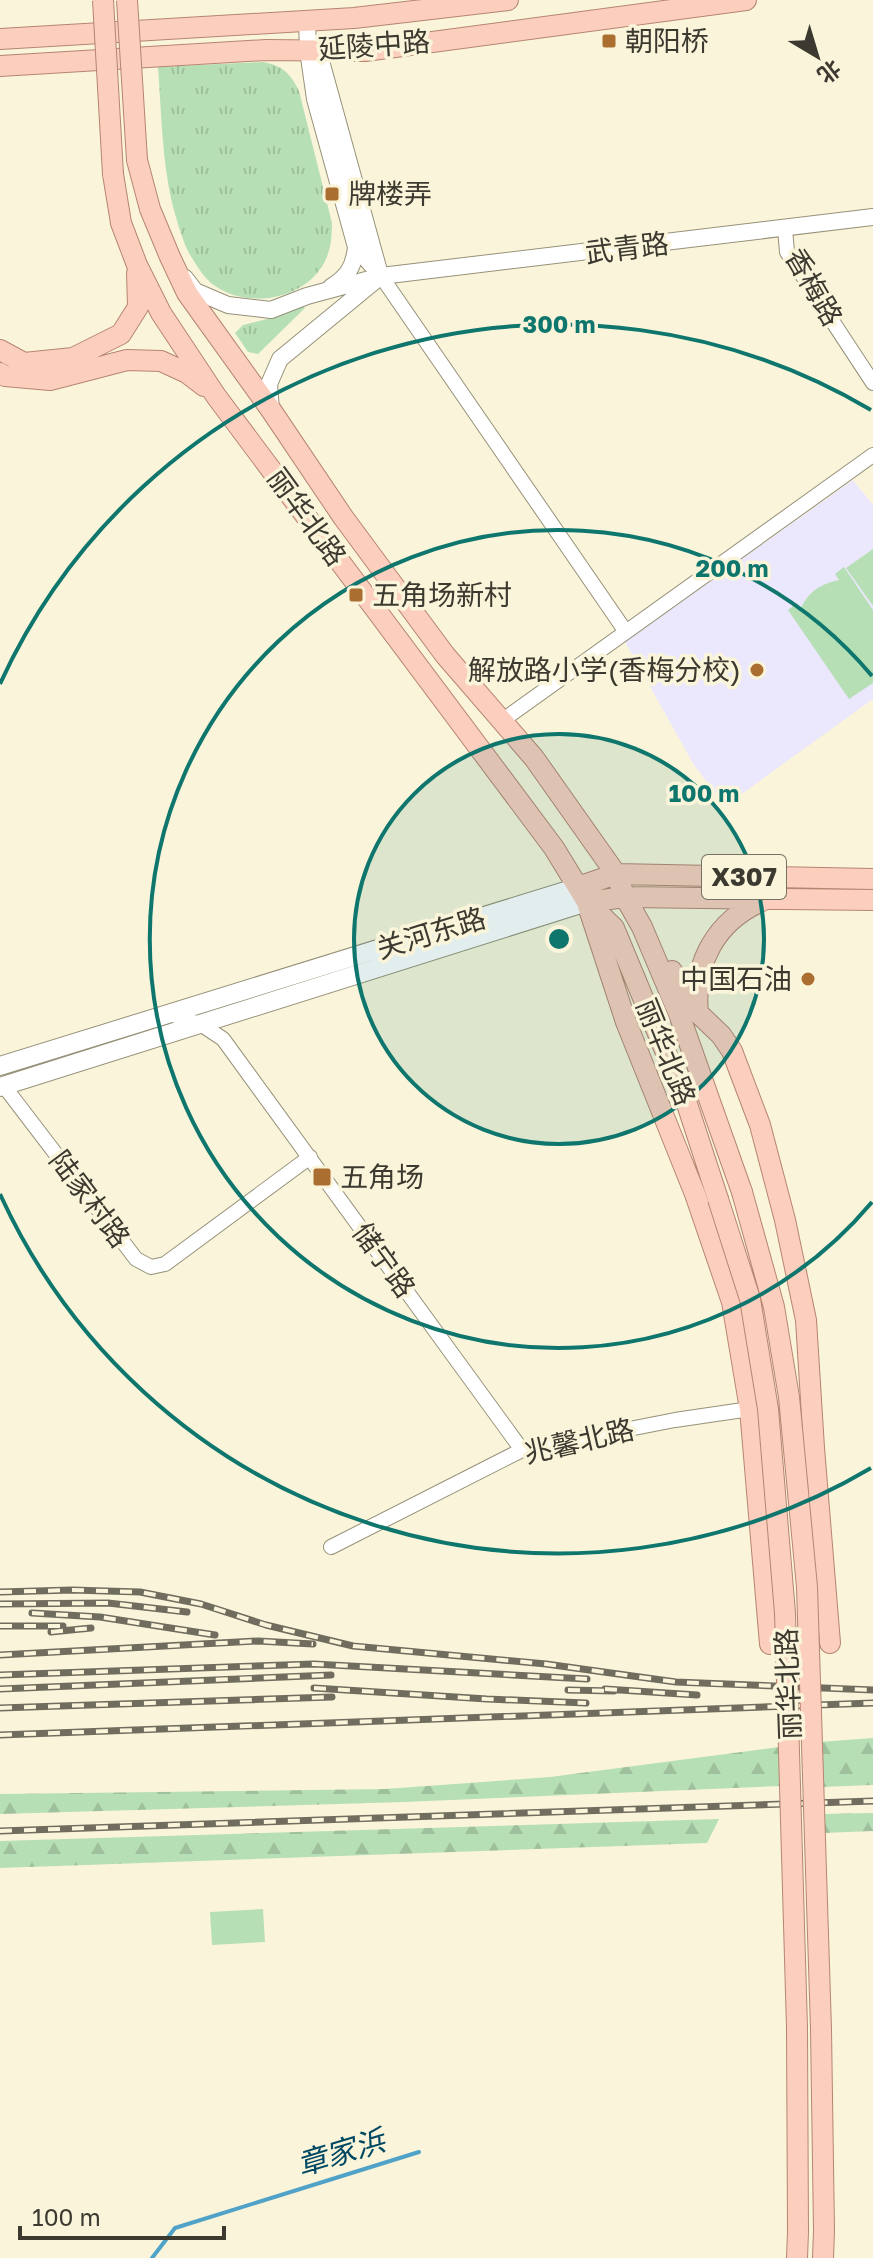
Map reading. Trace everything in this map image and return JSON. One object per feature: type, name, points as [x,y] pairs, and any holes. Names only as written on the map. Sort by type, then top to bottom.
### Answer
[{"type":"main road","name":"丽华北路","points":[[103,0],[113,174],[121,223],[137,265],[161,313],[216,396],[475,740],[554,848],[582,894],[614,928],[686,1101],[750,1299],[768,1409],[785,1613],[797,2028],[797,2258]]},
{"type":"main road","name":"丽华北路","points":[[127,0],[137,160],[150,209],[187,293],[343,517],[445,655],[534,758],[616,874],[679,1014],[742,1192],[774,1307],[789,1397],[807,1587],[821,2029],[823,2258]]},
{"type":"main road","name":"延陵中路","points":[[0,39],[307,21],[508,0]]},
{"type":"main road","name":"延陵中路","points":[[0,66],[314,50],[365,51],[746,0]]},
{"type":"main road","points":[[0,350],[24,363],[73,358],[121,334],[138,307],[137,265]]},
{"type":"main road","points":[[0,373],[50,380],[127,360],[161,361],[187,373],[216,396]]},
{"type":"main road","name":"关河东路","points":[[2,1087],[202,1025],[582,894],[616,874],[873,879]]},
{"type":"main road","points":[[582,894],[626,1022],[695,1194],[732,1302],[750,1409],[770,1644]]},
{"type":"main road","name":"关河东路","points":[[0,1066],[582,894],[873,900]]},
{"type":"main road","points":[[625,897],[698,1013],[721,1035],[732,1051],[760,1125],[806,1320],[830,1643]]},
{"type":"main road","points":[[708,1092],[696,995],[705,956],[724,926],[743,909],[765,900]]},
{"type":"street","points":[[307,21],[381,276]]},
{"type":"street","points":[[314,50],[315,99],[356,247],[354,263],[344,279],[325,291]]},
{"type":"street","name":"武青路","points":[[170,257],[195,291],[228,305],[271,310],[381,276],[873,217]]},
{"type":"street","name":"香梅路","points":[[785,229],[787,252],[873,383]]},
{"type":"street","points":[[356,247],[381,276],[626,632]]},
{"type":"street","points":[[271,410],[269,384],[280,359],[381,276]]},
{"type":"street","points":[[503,720],[873,455]]},
{"type":"street","name":"储宁路","points":[[170,1014],[202,1025],[223,1039],[522,1450]]},
{"type":"street","name":"陆家村路","points":[[2,1087],[136,1259],[151,1267],[165,1264],[310,1157]]},
{"type":"street","name":"兆馨北路","points":[[331,1547],[522,1450],[675,1420],[750,1409]]},
{"type":"shaded area","name":"解放路小学(香梅分校)","points":[[853,480],[873,505],[873,699],[725,806],[694,765],[625,642]]},
{"type":"green space","points":[[263,62],[285,71],[299,91],[332,223],[329,250],[317,273],[292,291],[261,299],[245,298],[215,286],[200,270],[186,246],[169,186],[158,67]]},
{"type":"green space","points":[[302,305],[305,308],[258,354],[248,352],[235,333],[243,325]]},
{"type":"green space","points":[[873,549],[873,606],[846,568]]},
{"type":"green space","points":[[844,567],[873,610],[873,683],[849,699],[788,610],[797,603],[801,608],[816,589],[839,580],[835,574]]},
{"type":"green space","points":[[873,1738],[873,1785],[821,1787],[819,1742]]},
{"type":"green space","points":[[779,1747],[781,1786],[404,1802],[0,1814],[0,1794],[385,1789],[550,1777]]},
{"type":"green space","points":[[873,1813],[873,1831],[823,1833],[822,1814]]},
{"type":"green space","points":[[719,1819],[707,1843],[0,1868],[0,1841]]},
{"type":"green space","points":[[263,1909],[265,1942],[212,1945],[210,1912]]},
{"type":"waterway","name":"章家浜","points":[[152,2258],[175,2228],[419,2152]]},
{"type":"railway","points":[[0,1592],[140,1592],[201,1604],[266,1625],[353,1646],[546,1664],[676,1682],[873,1690]]},
{"type":"railway","points":[[0,1604],[108,1603],[187,1612]]},
{"type":"railway","points":[[32,1613],[100,1617],[215,1635]]},
{"type":"railway","points":[[0,1626],[63,1626]]},
{"type":"railway","points":[[51,1632],[91,1628]]},
{"type":"railway","points":[[0,1655],[258,1641],[313,1644]]},
{"type":"railway","points":[[0,1675],[314,1664],[587,1679]]},
{"type":"railway","points":[[0,1689],[331,1675]]},
{"type":"railway","points":[[314,1688],[586,1703]]},
{"type":"railway","points":[[605,1689],[697,1695]]},
{"type":"railway","points":[[568,1690],[614,1691]]},
{"type":"railway","points":[[0,1708],[332,1697]]},
{"type":"railway","points":[[0,1735],[873,1703]]},
{"type":"railway","points":[[0,1831],[873,1801]]},
{"type":"place","name":"朝阳桥","points":[[609,41]]},
{"type":"place","name":"牌楼弄","points":[[332,194]]},
{"type":"place","name":"五角场新村","points":[[356,595]]},
{"type":"place","name":"解放路小学(香梅分校)","points":[[757,670]]},
{"type":"place","name":"中国石油","points":[[808,979]]},
{"type":"place","name":"五角场","points":[[322,1177]]}]
